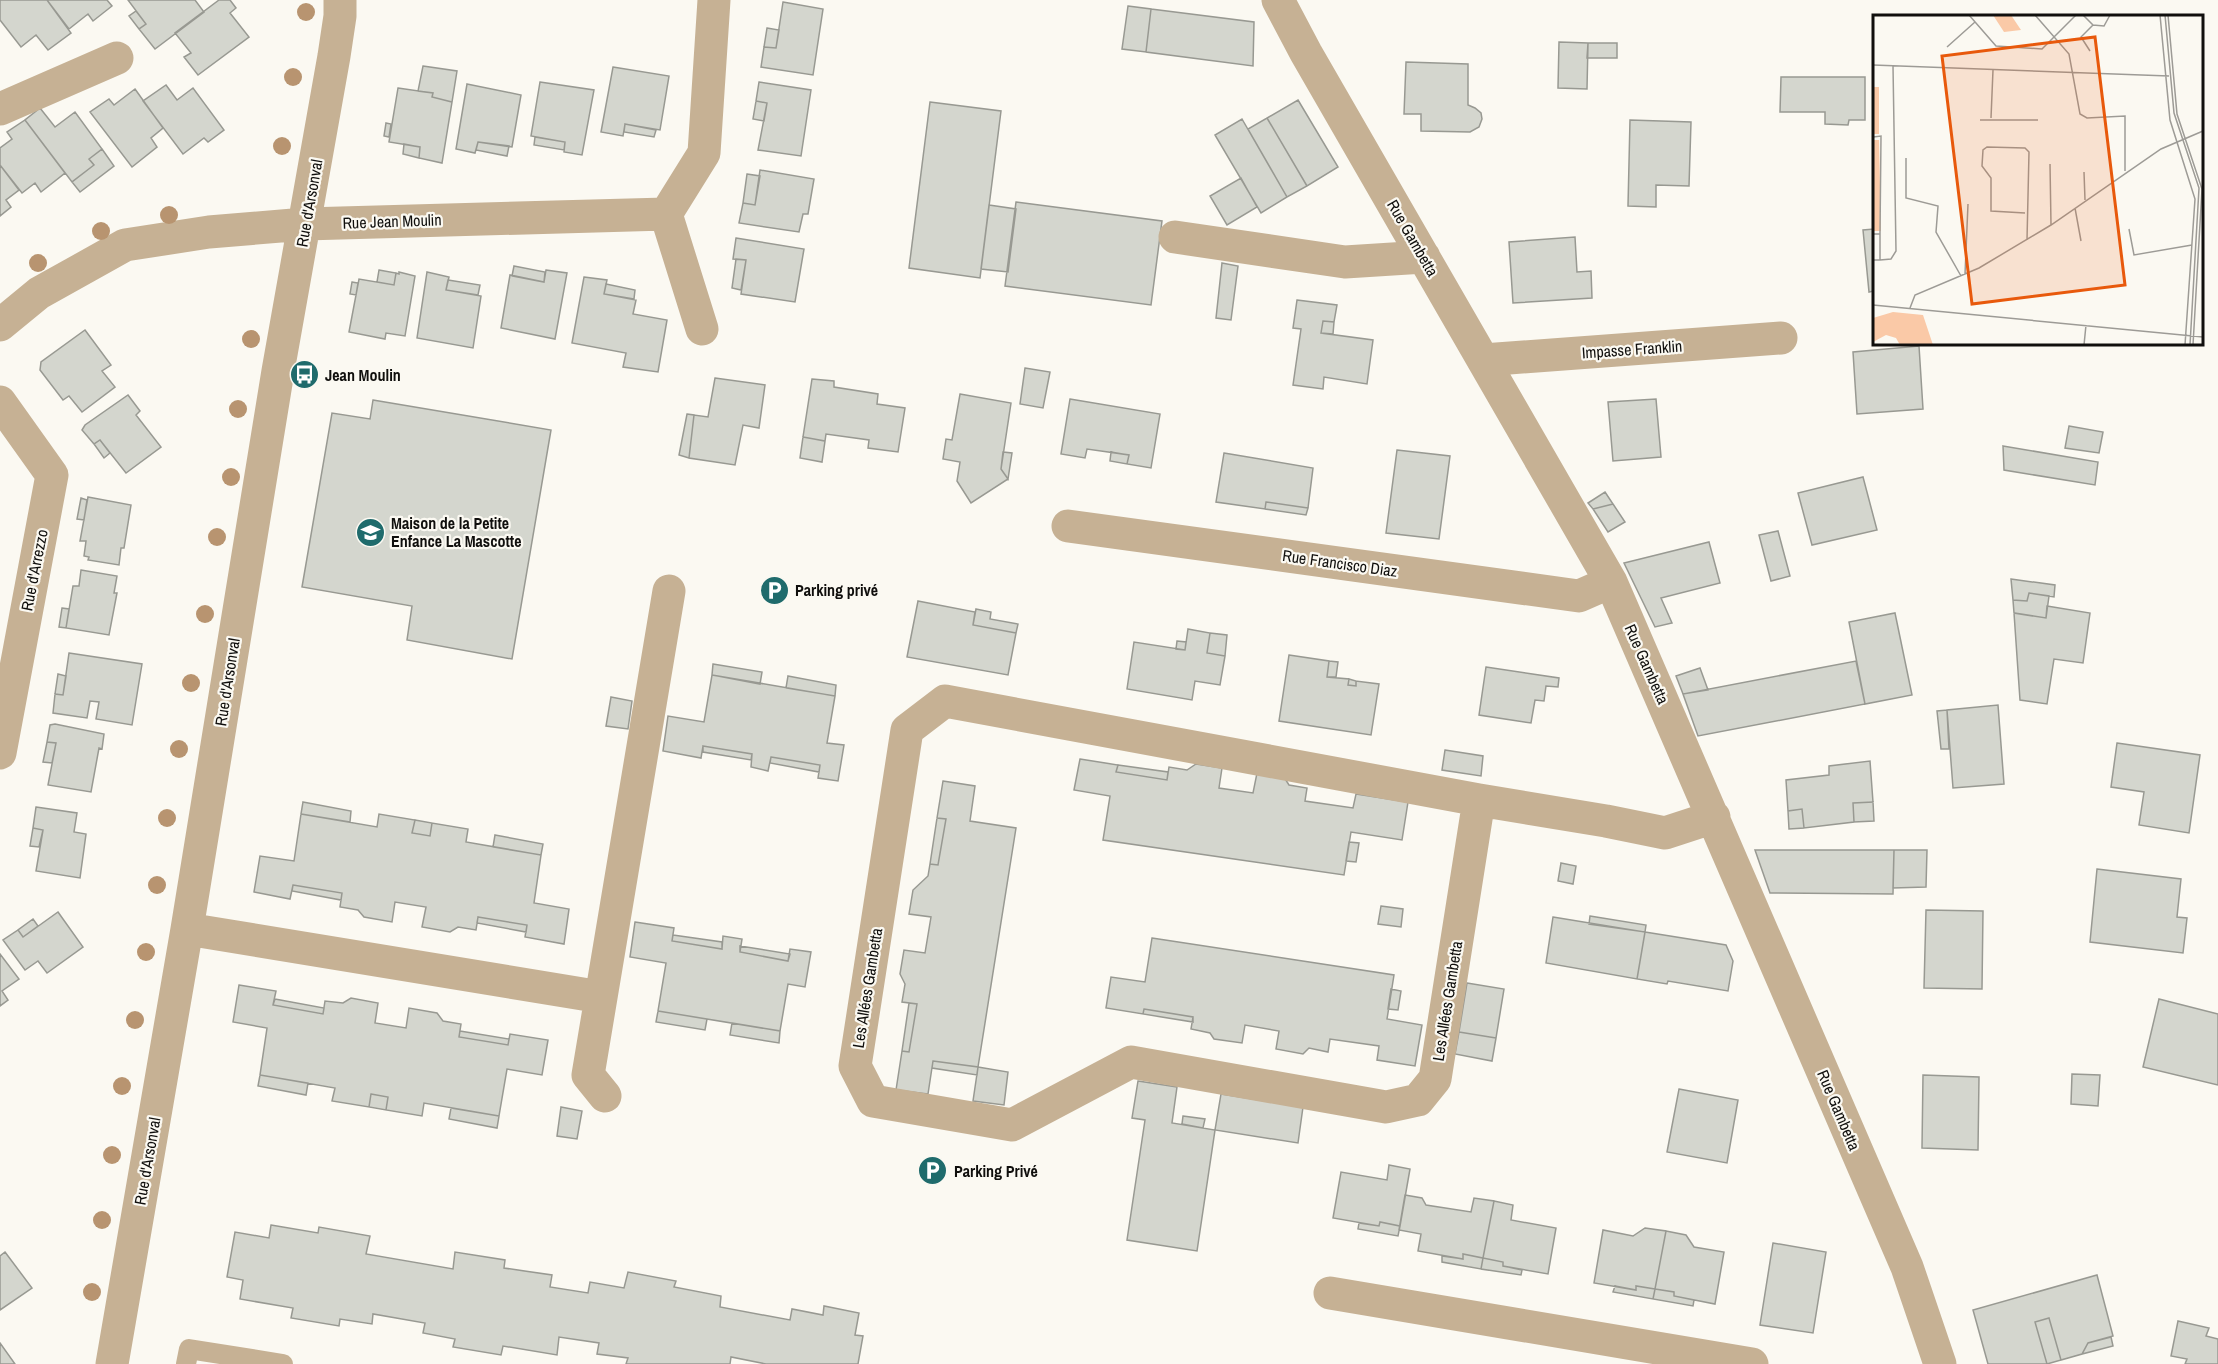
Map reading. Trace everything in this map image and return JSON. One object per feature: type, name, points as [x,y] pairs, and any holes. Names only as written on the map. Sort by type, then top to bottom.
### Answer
[{"type":"street","name":"Rue d'Arsonval","points":[[112,1364],[187,928],[278,371],[337,36],[340,0]]},
{"type":"street","points":[[702,329],[666,214],[704,153],[714,0]]},
{"type":"street","name":"Rue Gambetta","points":[[1278,0],[1306,53],[1611,582],[1907,1267],[1940,1364]]},
{"type":"street","points":[[0,109],[117,58]]},
{"type":"street","name":"Rue Jean Moulin","points":[[0,325],[39,293],[124,245],[209,232],[305,224],[666,214]]},
{"type":"street","points":[[1174,237],[1345,262],[1424,257]]},
{"type":"street","name":"Impasse Franklin","points":[[1484,360],[1781,338]]},
{"type":"street","name":"Rue d'Arrezzo","points":[[0,402],[52,475],[0,753]]},
{"type":"street","name":"Rue Francisco Diaz","points":[[1068,526],[1579,596],[1611,582]]},
{"type":"street","points":[[605,1096],[588,1075],[669,591]]},
{"type":"street","name":"Les Allées Gambetta","points":[[1479,800],[1435,1079],[1418,1100],[1386,1107],[1131,1062],[1012,1125],[873,1101],[855,1066],[907,730],[945,701],[1665,833],[1714,817]]},
{"type":"street","points":[[187,928],[601,997]]},
{"type":"street","points":[[1330,1293],[1752,1364]]},
{"type":"lane","points":[[186,1364],[189,1349],[284,1364]]},
{"type":"building","points":[[0,0],[47,0],[71,33],[48,50],[36,35],[21,47],[0,20]]},
{"type":"building","points":[[47,0],[107,0],[112,6],[93,21],[88,14],[69,29]]},
{"type":"building","points":[[128,0],[195,0],[204,12],[155,49],[139,29],[146,24]]},
{"type":"building","points":[[219,0],[230,0],[236,8],[230,13],[249,37],[198,75],[184,57],[191,53],[175,33]]},
{"type":"building","points":[[783,2],[823,9],[813,75],[761,67],[764,47],[776,48]]},
{"type":"building","points":[[1128,6],[1151,9],[1146,52],[1122,49]]},
{"type":"building","points":[[1151,9],[1254,22],[1253,66],[1146,52]]},
{"type":"building","points":[[136,11],[146,24],[139,29],[129,16]]},
{"type":"building","points":[[767,28],[779,30],[776,48],[764,47]]},
{"type":"building","points":[[1559,42],[1588,43],[1587,89],[1558,88]]},
{"type":"building","points":[[1588,43],[1617,43],[1617,58],[1587,58]]},
{"type":"building","points":[[1406,62],[1468,64],[1468,105],[1481,113],[1482,119],[1479,127],[1470,132],[1421,131],[1421,114],[1404,114]]},
{"type":"building","points":[[423,66],[457,71],[452,102],[432,97],[433,93],[418,91]]},
{"type":"building","points":[[613,67],[669,76],[660,130],[625,124],[623,136],[601,132]]},
{"type":"building","points":[[1781,77],[1865,77],[1865,120],[1849,120],[1848,125],[1825,124],[1825,112],[1780,112]]},
{"type":"building","points":[[540,82],[594,90],[582,155],[564,152],[565,142],[531,136]]},
{"type":"building","points":[[759,82],[811,90],[801,156],[758,150],[767,103],[756,101]]},
{"type":"building","points":[[467,84],[521,95],[512,147],[478,142],[475,153],[456,149]]},
{"type":"building","points":[[166,85],[177,100],[193,88],[224,130],[208,142],[204,138],[183,154],[143,101]]},
{"type":"building","points":[[398,88],[433,93],[432,97],[452,102],[442,163],[419,158],[420,147],[389,142]]},
{"type":"building","points":[[135,89],[163,128],[151,138],[157,147],[132,167],[90,112],[109,99],[114,105]]},
{"type":"building","points":[[1298,100],[1338,167],[1307,186],[1267,118]]},
{"type":"building","points":[[756,101],[767,103],[764,121],[753,119]]},
{"type":"building","points":[[930,102],[1001,111],[980,278],[909,268]]},
{"type":"building","points":[[40,108],[55,127],[75,112],[102,149],[89,159],[94,165],[72,182],[25,120]]},
{"type":"building","points":[[1267,118],[1307,186],[1287,197],[1248,129]]},
{"type":"building","points":[[1242,119],[1287,197],[1261,213],[1215,135]]},
{"type":"building","points":[[25,120],[65,173],[41,192],[35,183],[22,193],[0,165],[0,148],[12,139],[7,132]]},
{"type":"building","points":[[1630,120],[1691,122],[1689,186],[1656,185],[1656,207],[1628,206]]},
{"type":"building","points":[[386,123],[391,124],[389,137],[384,136]]},
{"type":"building","points":[[625,124],[656,130],[654,137],[624,132]]},
{"type":"building","points":[[535,137],[565,142],[564,150],[534,145]]},
{"type":"building","points":[[478,142],[509,146],[507,156],[476,150]]},
{"type":"building","points":[[404,144],[420,147],[419,158],[403,154]]},
{"type":"building","points":[[102,149],[114,166],[80,192],[72,182],[94,165],[89,159]]},
{"type":"building","points":[[0,165],[19,190],[6,200],[11,207],[0,216]]},
{"type":"building","points":[[760,170],[814,179],[808,214],[803,214],[799,232],[739,223],[743,203],[755,205]]},
{"type":"building","points":[[747,174],[760,176],[755,205],[743,203]]},
{"type":"building","points":[[1241,178],[1257,207],[1227,225],[1210,196]]},
{"type":"building","points":[[1016,202],[1162,221],[1151,305],[1005,286]]},
{"type":"building","points":[[989,205],[1016,209],[1008,272],[981,269]]},
{"type":"building","points":[[1873,229],[1873,291],[1869,292],[1863,230]]},
{"type":"building","points":[[1575,237],[1577,272],[1591,271],[1592,298],[1513,303],[1509,242]]},
{"type":"building","points":[[736,238],[804,249],[795,302],[741,294],[746,260],[733,259]]},
{"type":"building","points":[[736,259],[746,260],[741,290],[732,288]]},
{"type":"building","points":[[1222,263],[1238,266],[1231,320],[1216,318]]},
{"type":"building","points":[[514,266],[545,272],[544,282],[512,276]]},
{"type":"building","points":[[379,270],[396,273],[394,285],[377,282]]},
{"type":"building","points":[[546,270],[567,273],[555,339],[501,328],[510,275],[544,282]]},
{"type":"building","points":[[399,272],[415,276],[405,336],[386,333],[385,339],[349,332],[359,279],[394,285],[396,273],[399,274]]},
{"type":"building","points":[[427,272],[449,277],[446,290],[481,296],[473,348],[417,338]]},
{"type":"building","points":[[584,277],[607,280],[604,294],[636,300],[633,314],[667,320],[658,372],[623,367],[626,353],[572,343]]},
{"type":"building","points":[[448,280],[480,285],[478,295],[446,290]]},
{"type":"building","points":[[352,282],[358,283],[356,295],[350,294]]},
{"type":"building","points":[[606,284],[635,290],[634,299],[604,294]]},
{"type":"building","points":[[1297,300],[1337,305],[1334,322],[1323,321],[1321,333],[1373,340],[1367,384],[1324,377],[1323,389],[1293,385],[1301,329],[1293,328]]},
{"type":"building","points":[[1323,321],[1334,322],[1333,334],[1321,333]]},
{"type":"building","points":[[85,330],[111,365],[102,371],[115,387],[82,412],[69,396],[63,400],[40,370],[41,362]]},
{"type":"building","points":[[1919,346],[1923,409],[1857,414],[1853,352]]},
{"type":"building","points":[[1025,368],[1050,372],[1043,408],[1020,404]]},
{"type":"building","points":[[715,378],[765,385],[759,428],[743,425],[735,465],[689,458],[694,415],[708,417]]},
{"type":"building","points":[[812,379],[834,381],[834,387],[878,394],[877,404],[905,408],[898,452],[868,448],[869,440],[826,434],[825,441],[803,437]]},
{"type":"building","points":[[960,394],[1011,403],[1001,469],[1008,479],[971,503],[957,481],[960,462],[943,459],[946,439],[952,440]]},
{"type":"building","points":[[128,395],[140,411],[136,415],[161,447],[126,473],[100,440],[94,444],[82,430],[85,425]]},
{"type":"building","points":[[1070,399],[1160,414],[1151,468],[1127,464],[1129,455],[1087,449],[1085,458],[1061,454]]},
{"type":"building","points":[[1656,399],[1661,457],[1613,461],[1608,402]]},
{"type":"building","points":[[373,400],[551,430],[512,659],[407,640],[412,606],[302,587],[332,413],[370,419]]},
{"type":"building","points":[[687,414],[694,415],[689,458],[679,455]]},
{"type":"building","points":[[2069,426],[2103,432],[2099,453],[2065,448]]},
{"type":"building","points":[[803,437],[825,441],[822,462],[800,458]]},
{"type":"building","points":[[100,440],[110,453],[104,458],[94,444]]},
{"type":"building","points":[[2003,446],[2098,462],[2095,485],[2004,470]]},
{"type":"building","points":[[1397,450],[1450,456],[1439,539],[1386,533]]},
{"type":"building","points":[[1003,452],[1012,453],[1008,479],[1001,469]]},
{"type":"building","points":[[1111,452],[1129,455],[1127,464],[1110,461]]},
{"type":"building","points":[[1224,453],[1313,468],[1308,508],[1266,502],[1265,509],[1216,502]]},
{"type":"building","points":[[1863,477],[1877,530],[1812,545],[1798,493]]},
{"type":"building","points":[[1605,492],[1613,504],[1593,509],[1588,503]]},
{"type":"building","points":[[88,497],[131,505],[119,565],[88,560],[89,557],[84,556],[86,541],[80,541]]},
{"type":"building","points":[[81,498],[87,500],[84,520],[77,519]]},
{"type":"building","points":[[1266,502],[1308,508],[1306,515],[1265,509]]},
{"type":"building","points":[[1613,504],[1625,522],[1608,532],[1593,509]]},
{"type":"building","points":[[1778,531],[1790,576],[1771,581],[1759,535]]},
{"type":"building","points":[[1709,542],[1720,583],[1661,598],[1672,623],[1655,627],[1624,563]]},
{"type":"building","points":[[81,570],[117,576],[114,593],[117,593],[109,635],[66,628],[73,586],[79,586]]},
{"type":"building","points":[[2011,579],[2055,585],[2054,597],[2029,593],[2027,601],[2013,600]]},
{"type":"building","points":[[2029,593],[2049,596],[2046,618],[2014,613],[2013,600],[2027,601]]},
{"type":"building","points":[[918,601],[975,612],[973,625],[1016,633],[1008,675],[907,657]]},
{"type":"building","points":[[2047,606],[2090,613],[2083,663],[2054,659],[2047,704],[2020,700],[2014,613],[2046,618]]},
{"type":"building","points":[[62,608],[69,609],[66,628],[59,627]]},
{"type":"building","points":[[976,609],[991,612],[990,619],[1018,624],[1016,633],[973,625]]},
{"type":"building","points":[[1895,613],[1912,695],[1865,704],[1849,622]]},
{"type":"building","points":[[1188,629],[1210,633],[1207,653],[1225,656],[1220,685],[1195,681],[1192,700],[1127,689],[1134,642],[1185,650]]},
{"type":"building","points":[[1210,633],[1227,635],[1225,656],[1207,653]]},
{"type":"building","points":[[1177,641],[1186,642],[1185,650],[1176,649]]},
{"type":"building","points":[[69,653],[142,664],[132,725],[96,719],[99,702],[90,701],[87,718],[53,713],[55,694],[63,695]]},
{"type":"building","points":[[1289,655],[1329,661],[1327,677],[1349,679],[1348,685],[1356,686],[1356,681],[1379,684],[1371,735],[1279,721]]},
{"type":"building","points":[[1329,661],[1338,662],[1336,677],[1327,677]]},
{"type":"building","points":[[1856,661],[1865,704],[1698,736],[1683,694]]},
{"type":"building","points":[[713,664],[762,672],[760,684],[712,675]]},
{"type":"building","points":[[1486,667],[1559,678],[1558,687],[1546,686],[1544,701],[1535,700],[1531,723],[1479,715]]},
{"type":"building","points":[[1700,668],[1708,690],[1683,694],[1676,676]]},
{"type":"building","points":[[58,674],[66,676],[63,695],[55,694]]},
{"type":"building","points":[[712,675],[835,696],[827,743],[844,745],[838,781],[818,778],[820,765],[771,757],[768,771],[751,767],[752,754],[703,746],[701,758],[663,751],[668,716],[704,722]]},
{"type":"building","points":[[788,676],[836,685],[835,696],[786,688]]},
{"type":"building","points":[[1349,679],[1356,681],[1356,686],[1348,685]]},
{"type":"building","points":[[611,697],[632,701],[628,729],[606,726]]},
{"type":"building","points":[[1998,705],[2004,784],[1953,788],[1947,710]]},
{"type":"building","points":[[1947,710],[1949,749],[1941,749],[1937,711]]},
{"type":"building","points":[[55,724],[104,734],[102,749],[99,748],[91,792],[48,785],[56,743],[47,742],[50,725]]},
{"type":"building","points":[[47,742],[56,743],[52,763],[43,762]]},
{"type":"building","points":[[2117,743],[2200,755],[2189,833],[2139,825],[2144,792],[2111,787]]},
{"type":"building","points":[[703,746],[752,754],[751,760],[703,752]]},
{"type":"building","points":[[1445,750],[1483,756],[1481,776],[1442,770]]},
{"type":"building","points":[[771,757],[820,765],[819,772],[770,763]]},
{"type":"building","points":[[1080,759],[1118,765],[1116,772],[1167,780],[1169,767],[1187,770],[1196,764],[1222,768],[1219,788],[1253,793],[1257,773],[1284,777],[1289,785],[1307,788],[1305,801],[1353,808],[1356,794],[1408,802],[1402,840],[1351,832],[1344,875],[1103,840],[1110,796],[1074,790]]},
{"type":"building","points":[[1870,761],[1873,802],[1853,803],[1854,822],[1804,828],[1802,809],[1788,811],[1786,780],[1829,775],[1829,766]]},
{"type":"building","points":[[1118,765],[1168,772],[1167,780],[1116,772]]},
{"type":"building","points":[[943,781],[975,786],[970,821],[1016,828],[978,1067],[933,1061],[928,1094],[896,1090],[902,1051],[909,1052],[917,1004],[902,1002],[905,984],[900,974],[904,950],[925,953],[931,917],[909,914],[913,890],[928,876],[930,864],[938,865],[946,819],[937,818]]},
{"type":"building","points":[[303,802],[351,811],[350,822],[301,814]]},
{"type":"building","points":[[1873,802],[1874,821],[1854,822],[1853,803]]},
{"type":"building","points":[[36,807],[77,813],[74,832],[86,834],[80,878],[36,871],[43,830],[33,828]]},
{"type":"building","points":[[1802,809],[1804,828],[1789,829],[1788,811]]},
{"type":"building","points":[[301,814],[377,827],[379,814],[415,820],[412,833],[430,836],[432,823],[468,829],[466,842],[541,855],[534,903],[569,909],[564,944],[525,937],[527,925],[478,917],[476,930],[458,927],[450,932],[422,927],[426,907],[395,902],[392,922],[364,917],[358,910],[340,907],[342,893],[293,885],[290,899],[254,892],[260,856],[294,861]]},
{"type":"building","points":[[937,818],[946,819],[938,865],[930,864]]},
{"type":"building","points":[[415,820],[432,823],[430,836],[412,833]]},
{"type":"building","points":[[33,828],[43,830],[39,847],[30,846]]},
{"type":"building","points":[[495,835],[543,844],[541,855],[493,847]]},
{"type":"building","points":[[1349,842],[1359,843],[1356,862],[1346,861]]},
{"type":"building","points":[[1755,850],[1894,850],[1893,894],[1770,893]]},
{"type":"building","points":[[1894,850],[1927,850],[1926,887],[1893,888]]},
{"type":"building","points":[[1561,863],[1576,866],[1573,884],[1558,881]]},
{"type":"building","points":[[2097,869],[2181,879],[2177,917],[2187,918],[2183,953],[2090,942]]},
{"type":"building","points":[[293,885],[342,893],[341,900],[292,891]]},
{"type":"building","points":[[1381,906],[1403,909],[1401,927],[1378,924]]},
{"type":"building","points":[[1926,910],[1983,911],[1982,989],[1924,988]]},
{"type":"building","points":[[58,912],[83,947],[47,973],[38,961],[25,970],[3,940],[18,930],[23,937]]},
{"type":"building","points":[[1590,916],[1646,925],[1645,932],[1589,924]]},
{"type":"building","points":[[478,917],[527,925],[526,932],[477,923]]},
{"type":"building","points":[[1553,917],[1645,932],[1637,979],[1546,963]]},
{"type":"building","points":[[33,919],[38,926],[23,937],[18,930]]},
{"type":"building","points":[[635,922],[674,928],[672,941],[722,949],[723,936],[742,939],[740,952],[788,961],[790,949],[811,952],[805,987],[788,984],[780,1031],[658,1011],[666,963],[630,957]]},
{"type":"building","points":[[1645,932],[1726,945],[1733,961],[1728,991],[1668,981],[1667,984],[1637,979]]},
{"type":"building","points":[[673,935],[722,942],[722,949],[672,941]]},
{"type":"building","points":[[1152,938],[1394,975],[1387,1019],[1422,1025],[1415,1066],[1377,1060],[1379,1046],[1330,1039],[1328,1052],[1309,1048],[1303,1054],[1276,1049],[1279,1031],[1245,1025],[1242,1043],[1214,1039],[1210,1033],[1191,1029],[1193,1017],[1144,1009],[1143,1014],[1106,1008],[1111,977],[1145,982]]},
{"type":"building","points":[[740,946],[790,954],[788,961],[740,952]]},
{"type":"building","points":[[0,954],[19,979],[2,991],[8,1000],[0,1006]]},
{"type":"building","points":[[1467,983],[1504,989],[1496,1038],[1459,1032]]},
{"type":"building","points":[[239,985],[276,991],[273,1005],[323,1014],[325,1001],[343,1003],[351,998],[378,1003],[375,1023],[406,1028],[409,1008],[437,1013],[443,1021],[461,1024],[459,1037],[508,1045],[510,1034],[548,1040],[542,1075],[507,1069],[499,1116],[424,1103],[422,1116],[386,1110],[388,1097],[371,1094],[369,1107],[332,1101],[335,1088],[260,1075],[267,1028],[233,1022]]},
{"type":"building","points":[[1391,989],[1401,991],[1398,1010],[1388,1009]]},
{"type":"building","points":[[275,999],[324,1008],[323,1014],[273,1005]]},
{"type":"building","points":[[2159,999],[2218,1014],[2218,1085],[2143,1067]]},
{"type":"building","points":[[909,1003],[917,1004],[909,1052],[902,1051]]},
{"type":"building","points":[[1144,1009],[1193,1017],[1193,1022],[1143,1014]]},
{"type":"building","points":[[658,1011],[707,1019],[705,1030],[656,1022]]},
{"type":"building","points":[[732,1023],[780,1031],[779,1043],[730,1035]]},
{"type":"building","points":[[460,1031],[509,1039],[508,1045],[459,1037]]},
{"type":"building","points":[[1459,1032],[1496,1038],[1492,1061],[1455,1054]]},
{"type":"building","points":[[933,1061],[978,1067],[977,1075],[932,1068]]},
{"type":"building","points":[[978,1067],[1008,1072],[1004,1105],[973,1101]]},
{"type":"building","points":[[2072,1074],[2100,1075],[2098,1106],[2071,1104]]},
{"type":"building","points":[[260,1075],[308,1083],[306,1095],[258,1086]]},
{"type":"building","points":[[1923,1075],[1979,1077],[1978,1150],[1922,1148]]},
{"type":"building","points":[[1138,1081],[1177,1087],[1172,1123],[1215,1130],[1197,1251],[1127,1240],[1145,1120],[1132,1118]]},
{"type":"building","points":[[1679,1089],[1738,1100],[1727,1163],[1667,1152]]},
{"type":"building","points":[[371,1094],[388,1097],[386,1110],[369,1107]]},
{"type":"building","points":[[1221,1094],[1303,1107],[1298,1143],[1215,1130]]},
{"type":"building","points":[[561,1107],[582,1111],[577,1139],[557,1136]]},
{"type":"building","points":[[451,1108],[499,1116],[497,1128],[449,1119]]},
{"type":"building","points":[[1183,1116],[1205,1119],[1203,1128],[1182,1124]]},
{"type":"building","points":[[1389,1165],[1410,1169],[1400,1226],[1380,1222],[1379,1226],[1333,1218],[1341,1172],[1387,1180]]},
{"type":"building","points":[[1405,1195],[1422,1198],[1426,1205],[1471,1212],[1474,1198],[1494,1201],[1483,1258],[1463,1254],[1463,1259],[1418,1251],[1421,1234],[1399,1230]]},
{"type":"building","points":[[1494,1201],[1513,1205],[1511,1220],[1556,1228],[1548,1274],[1503,1266],[1503,1262],[1483,1258]]},
{"type":"building","points":[[1380,1222],[1400,1226],[1398,1236],[1358,1229],[1359,1223],[1379,1226]]},
{"type":"building","points":[[271,1225],[318,1233],[319,1227],[370,1236],[366,1254],[453,1269],[455,1252],[505,1260],[504,1268],[552,1275],[550,1287],[588,1293],[590,1282],[624,1288],[628,1272],[676,1281],[674,1287],[721,1296],[720,1307],[790,1320],[792,1309],[823,1315],[824,1306],[859,1313],[855,1335],[863,1336],[858,1364],[766,1364],[731,1357],[730,1364],[626,1364],[628,1358],[597,1354],[599,1343],[559,1337],[557,1355],[503,1346],[501,1355],[453,1347],[455,1339],[423,1333],[425,1323],[373,1314],[372,1324],[340,1319],[339,1326],[291,1318],[293,1308],[240,1299],[243,1280],[227,1277],[235,1232],[269,1238]]},
{"type":"building","points":[[1645,1228],[1666,1231],[1655,1289],[1636,1286],[1636,1290],[1594,1283],[1603,1230],[1633,1236]]},
{"type":"building","points":[[1666,1231],[1686,1235],[1694,1247],[1724,1252],[1715,1304],[1674,1296],[1674,1292],[1655,1289]]},
{"type":"building","points":[[1773,1243],[1826,1252],[1813,1333],[1760,1325]]},
{"type":"building","points":[[5,1252],[32,1288],[0,1310],[0,1256]]},
{"type":"building","points":[[1463,1254],[1483,1258],[1481,1269],[1442,1262],[1442,1256],[1463,1259]]},
{"type":"building","points":[[1483,1258],[1503,1262],[1503,1266],[1522,1270],[1521,1275],[1481,1269]]},
{"type":"building","points":[[2097,1275],[2113,1336],[2088,1343],[2082,1354],[2061,1360],[2049,1318],[2035,1322],[2047,1364],[1988,1364],[1973,1310]]},
{"type":"building","points":[[1615,1286],[1636,1290],[1636,1286],[1655,1289],[1653,1299],[1613,1292]]},
{"type":"building","points":[[1655,1289],[1674,1292],[1674,1296],[1694,1300],[1693,1306],[1653,1299]]},
{"type":"building","points":[[2049,1318],[2061,1360],[2047,1364],[2035,1322]]},
{"type":"building","points":[[2178,1321],[2209,1328],[2206,1336],[2218,1339],[2218,1364],[2185,1364],[2187,1359],[2171,1356]]},
{"type":"building","points":[[2111,1337],[2113,1346],[2082,1354],[2088,1343]]},
{"type":"building","points":[[0,1343],[15,1364],[0,1364]]},
{"type":"place","name":"Jean Moulin","points":[[304,375]]},
{"type":"place","name":"Maison de la Petite Enfance La Mascotte","points":[[370,532]]},
{"type":"place","name":"Parking privé","points":[[774,590]]},
{"type":"place","name":"Parking Privé","points":[[933,1171]]}]
